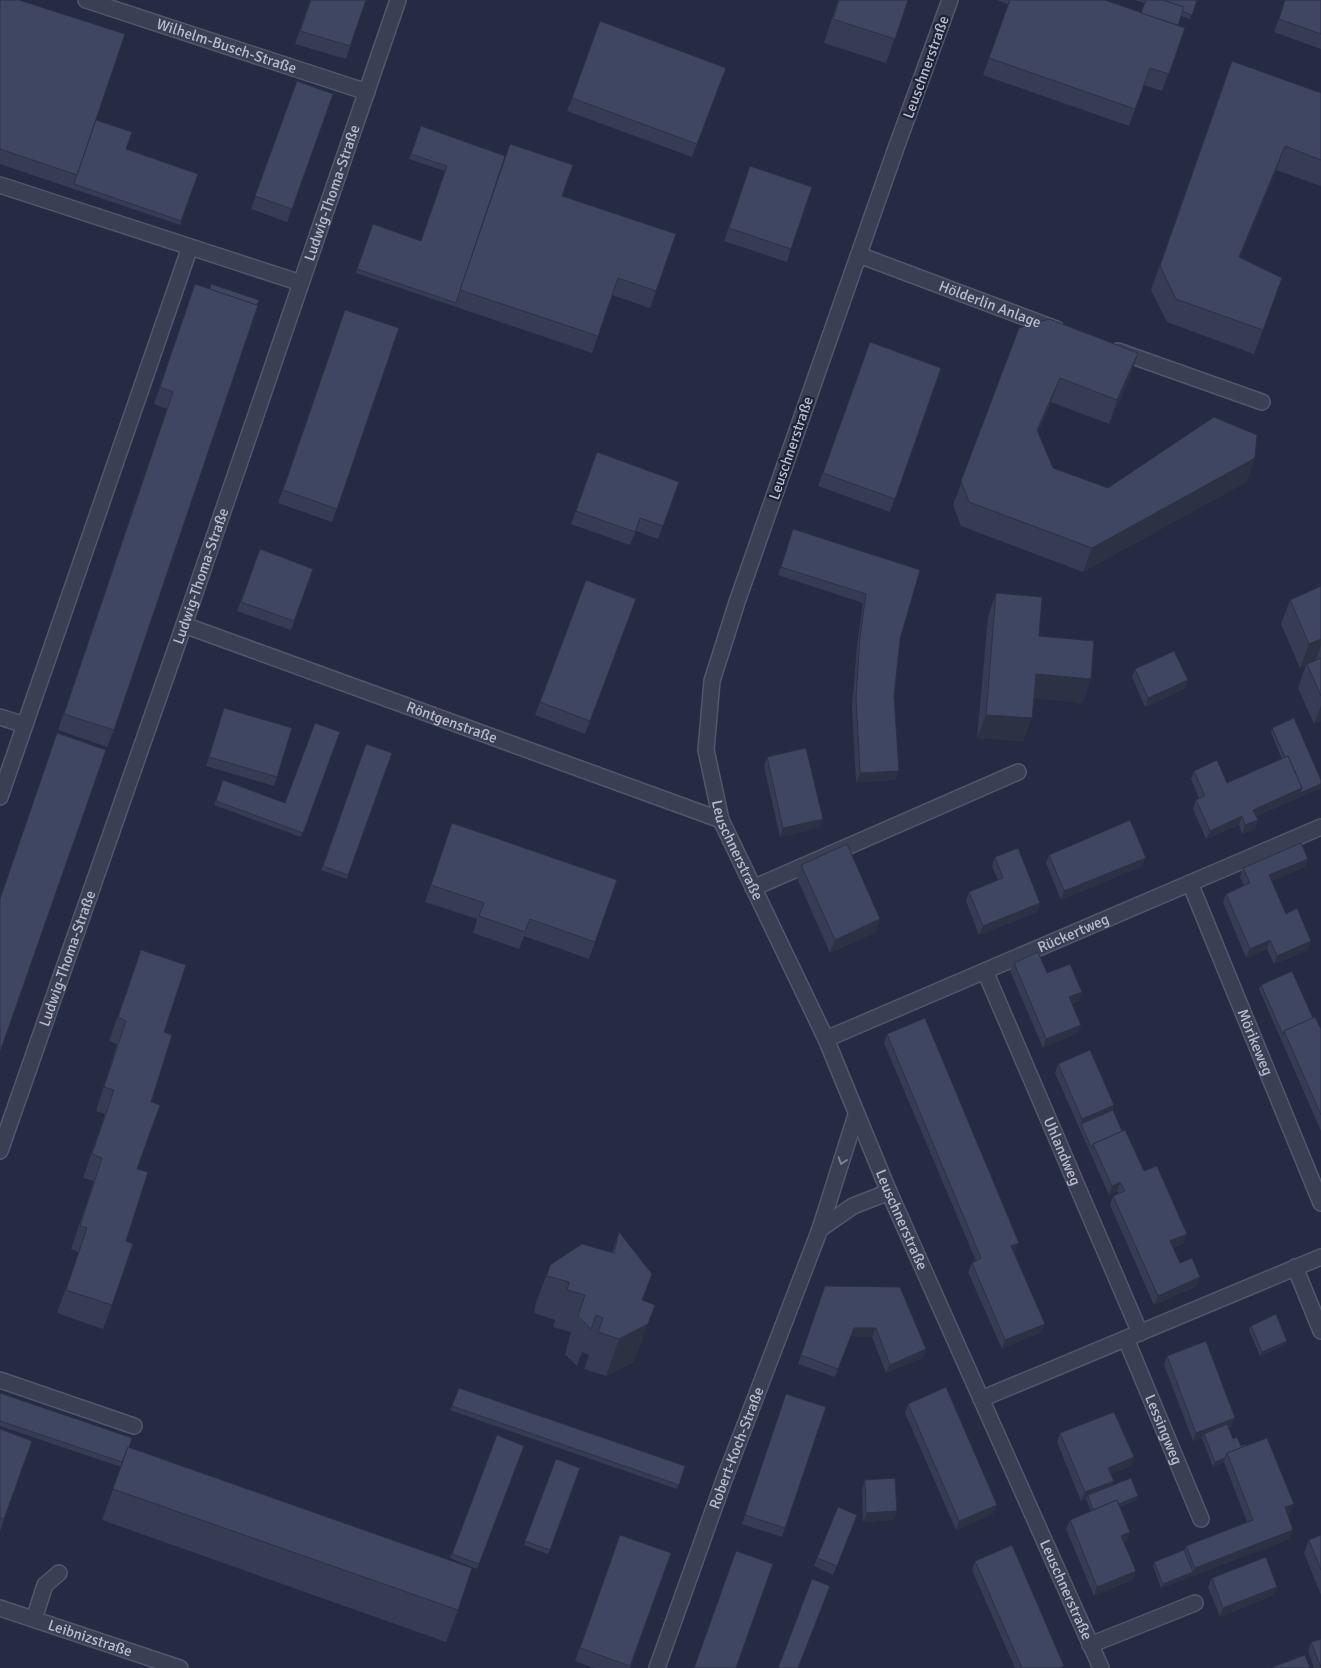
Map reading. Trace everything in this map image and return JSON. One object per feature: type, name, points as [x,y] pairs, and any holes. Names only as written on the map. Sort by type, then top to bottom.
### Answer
[{"type":"street","name":"Wilhelm-Busch-Straße","points":[[86,0],[366,92]]},
{"type":"street","name":"Ludwig-Thoma-Straße","points":[[0,1151],[184,625],[398,0]]},
{"type":"street","name":"Leuschnerstraße","points":[[950,0],[896,148],[737,602],[712,681],[706,750],[721,820],[826,1039],[889,1192],[1101,1668]]},
{"type":"street","points":[[0,185],[301,283]]},
{"type":"street","points":[[0,797],[190,247]]},
{"type":"street","name":"Hölderlin Anlage","points":[[859,255],[1069,334]]},
{"type":"street","points":[[1106,346],[1262,402]]},
{"type":"street","name":"Röntgenstraße","points":[[184,625],[721,820]]},
{"type":"street","points":[[0,717],[25,725]]},
{"type":"street","points":[[753,888],[1018,772]]},
{"type":"street","name":"Rückertweg","points":[[826,1039],[1321,827]]},
{"type":"street","name":"Mörikeweg","points":[[1190,883],[1321,1203]]},
{"type":"street","name":"Uhlandweg","points":[[985,971],[1140,1333]]},
{"type":"street","name":"Robert-Koch-Straße","points":[[657,1668],[724,1480],[820,1229],[856,1115]]},
{"type":"street","points":[[820,1229],[853,1206],[889,1192]]},
{"type":"street","points":[[981,1399],[1321,1256]]},
{"type":"street","points":[[1295,1267],[1321,1331]]},
{"type":"street","name":"Lessingweg","points":[[1126,1339],[1201,1519]]},
{"type":"street","points":[[0,1380],[134,1426]]},
{"type":"street","points":[[34,1619],[46,1585],[60,1573]]},
{"type":"street","points":[[1090,1644],[1195,1603]]},
{"type":"street","name":"Leibnizstraße","points":[[0,1608],[180,1668]]},
{"type":"building","points":[[0,0],[19,0],[125,34],[77,175],[0,149]]},
{"type":"building","points":[[311,0],[366,0],[350,46],[300,31]]},
{"type":"building","points":[[839,0],[908,0],[895,39],[833,19]]},
{"type":"building","points":[[1010,0],[1105,0],[1185,28],[1169,74],[1150,68],[1135,109],[989,58]]},
{"type":"building","points":[[1146,0],[1163,0],[1184,7],[1178,25],[1141,13]]},
{"type":"building","points":[[1163,0],[1197,0],[1192,15],[1182,11],[1184,7]]},
{"type":"building","points":[[1285,0],[1321,0],[1321,34],[1279,19]]},
{"type":"building","points":[[600,21],[726,68],[697,144],[572,98]]},
{"type":"building","points":[[1232,61],[1321,93],[1321,160],[1285,146],[1239,257],[1282,278],[1263,330],[1176,299],[1160,266]]},
{"type":"building","points":[[297,81],[333,94],[292,209],[255,196]]},
{"type":"building","points":[[96,120],[132,132],[126,149],[198,174],[181,221],[74,184]]},
{"type":"building","points":[[421,126],[505,156],[456,303],[357,269],[373,224],[421,241],[447,166],[411,154]]},
{"type":"building","points":[[510,144],[573,165],[562,196],[676,234],[656,291],[618,278],[598,336],[460,290]]},
{"type":"building","points":[[750,166],[812,187],[791,249],[729,228]]},
{"type":"building","points":[[195,284],[258,305],[114,730],[64,714],[173,392],[160,387]]},
{"type":"building","points":[[211,284],[259,300],[257,305],[210,289]]},
{"type":"building","points":[[345,310],[399,328],[337,509],[283,490]]},
{"type":"building","points":[[1049,319],[1138,353],[1117,400],[1060,378],[1037,430],[1053,468],[1108,488],[1214,417],[1257,435],[1255,458],[1092,548],[969,502],[961,481],[1019,328]]},
{"type":"building","points":[[870,342],[941,368],[895,499],[823,473]]},
{"type":"building","points":[[597,452],[679,482],[663,526],[640,518],[635,532],[576,511]]},
{"type":"building","points":[[793,529],[920,570],[900,639],[894,696],[899,771],[860,773],[856,698],[860,637],[866,594],[781,567]]},
{"type":"building","points":[[260,549],[313,569],[294,621],[241,602]]},
{"type":"building","points":[[586,580],[636,599],[590,721],[540,702]]},
{"type":"building","points":[[1321,586],[1321,639],[1309,644],[1290,600]]},
{"type":"building","points":[[996,593],[1042,597],[1039,636],[1094,641],[1091,679],[1036,674],[1032,718],[986,715]]},
{"type":"building","points":[[1174,651],[1188,680],[1148,698],[1135,669]]},
{"type":"building","points":[[1321,658],[1321,696],[1307,664]]},
{"type":"building","points":[[224,708],[292,728],[277,777],[209,757]]},
{"type":"building","points":[[1294,718],[1321,780],[1321,784],[1300,793],[1302,788],[1288,756],[1285,757],[1272,728]]},
{"type":"building","points":[[315,723],[340,732],[303,833],[216,801],[223,780],[285,803]]},
{"type":"building","points":[[57,733],[106,750],[0,1052],[0,899]]},
{"type":"building","points":[[366,744],[392,753],[348,875],[323,866]]},
{"type":"building","points":[[806,748],[823,819],[783,828],[767,757]]},
{"type":"building","points":[[1288,756],[1302,788],[1253,810],[1258,820],[1245,825],[1242,816],[1210,831],[1196,800],[1205,796],[1194,771],[1217,760],[1227,783]]},
{"type":"building","points":[[1130,820],[1146,858],[1064,891],[1049,855]]},
{"type":"building","points":[[452,823],[617,880],[595,942],[530,919],[525,932],[479,916],[484,903],[431,885]]},
{"type":"building","points":[[1301,843],[1308,859],[1269,875],[1286,914],[1297,908],[1311,941],[1277,956],[1270,940],[1250,949],[1226,894],[1250,883],[1243,868]]},
{"type":"building","points":[[847,844],[880,919],[835,940],[801,865]]},
{"type":"building","points":[[1018,848],[1040,903],[983,926],[969,892],[1003,878],[995,857]]},
{"type":"building","points":[[141,950],[186,965],[164,1032],[172,1035],[151,1102],[160,1105],[137,1169],[148,1172],[126,1241],[133,1244],[112,1305],[66,1290],[87,1228],[80,1226],[102,1158],[92,1154],[114,1090],[104,1087],[126,1021],[118,1017]]},
{"type":"building","points":[[1038,952],[1047,973],[1070,964],[1082,992],[1069,997],[1081,1025],[1046,1039],[1014,963]]},
{"type":"building","points":[[1292,971],[1313,1018],[1284,1031],[1283,1035],[1261,985]]},
{"type":"building","points":[[1315,1017],[1321,1029],[1321,1115],[1284,1031]]},
{"type":"building","points":[[925,1018],[1019,1243],[1011,1246],[1045,1324],[1005,1340],[972,1263],[981,1258],[887,1034]]},
{"type":"building","points":[[1090,1050],[1114,1105],[1082,1119],[1058,1064]]},
{"type":"building","points":[[1113,1110],[1122,1131],[1093,1144],[1092,1149],[1081,1124]]},
{"type":"building","points":[[1125,1130],[1144,1171],[1157,1166],[1187,1234],[1170,1241],[1180,1263],[1192,1258],[1200,1277],[1158,1296],[1113,1196],[1125,1191],[1120,1182],[1112,1186],[1093,1144]]},
{"type":"building","points":[[619,1232],[652,1274],[642,1300],[655,1305],[648,1324],[619,1339],[598,1332],[603,1318],[596,1315],[591,1329],[578,1316],[585,1295],[567,1290],[569,1282],[547,1276],[550,1265],[582,1244],[614,1253]]},
{"type":"building","points":[[825,1286],[900,1287],[926,1349],[890,1365],[876,1328],[854,1328],[838,1369],[801,1355]]},
{"type":"building","points":[[1276,1314],[1287,1341],[1262,1352],[1251,1326]]},
{"type":"building","points":[[1206,1341],[1235,1418],[1196,1433],[1167,1356]]},
{"type":"building","points":[[946,1387],[997,1505],[959,1521],[908,1404]]},
{"type":"building","points":[[459,1388],[685,1466],[679,1485],[452,1406]]},
{"type":"building","points":[[0,1393],[132,1438],[129,1448],[122,1462],[0,1421]]},
{"type":"building","points":[[786,1394],[826,1407],[785,1528],[745,1515]]},
{"type":"building","points":[[1114,1412],[1134,1457],[1108,1468],[1114,1481],[1085,1492],[1060,1433]]},
{"type":"building","points":[[1227,1424],[1233,1439],[1237,1437],[1241,1446],[1246,1444],[1246,1446],[1227,1453],[1225,1458],[1215,1462],[1204,1434]]},
{"type":"building","points":[[0,1429],[32,1441],[4,1519],[0,1518]]},
{"type":"building","points":[[497,1435],[524,1446],[479,1564],[452,1554]]},
{"type":"building","points":[[1267,1438],[1294,1504],[1285,1507],[1293,1530],[1195,1568],[1186,1546],[1253,1520],[1227,1453]]},
{"type":"building","points":[[128,1447],[472,1568],[458,1610],[113,1489]]},
{"type":"building","points":[[556,1459],[580,1468],[550,1550],[525,1541]]},
{"type":"building","points":[[895,1478],[897,1511],[866,1513],[865,1480]]},
{"type":"building","points":[[1131,1478],[1138,1496],[1119,1504],[1117,1500],[1093,1510],[1088,1495]]},
{"type":"building","points":[[1117,1500],[1130,1532],[1121,1536],[1136,1571],[1097,1587],[1070,1520]]},
{"type":"building","points":[[838,1507],[857,1515],[837,1566],[817,1558]]},
{"type":"building","points":[[620,1535],[671,1553],[630,1666],[580,1648]]},
{"type":"building","points":[[1321,1535],[1321,1570],[1309,1540]]},
{"type":"building","points":[[1012,1545],[1064,1666],[1060,1668],[1022,1668],[975,1561]]},
{"type":"building","points":[[1184,1550],[1193,1572],[1163,1584],[1154,1562]]},
{"type":"building","points":[[736,1551],[773,1564],[736,1668],[694,1668]]},
{"type":"building","points":[[1266,1557],[1277,1587],[1223,1608],[1212,1578]]},
{"type":"building","points":[[812,1579],[830,1586],[798,1668],[778,1668]]},
{"type":"building","points":[[1321,1639],[1321,1665],[1320,1665],[1311,1642]]},
{"type":"building","points":[[1305,1655],[1310,1668],[1270,1668]]}]
